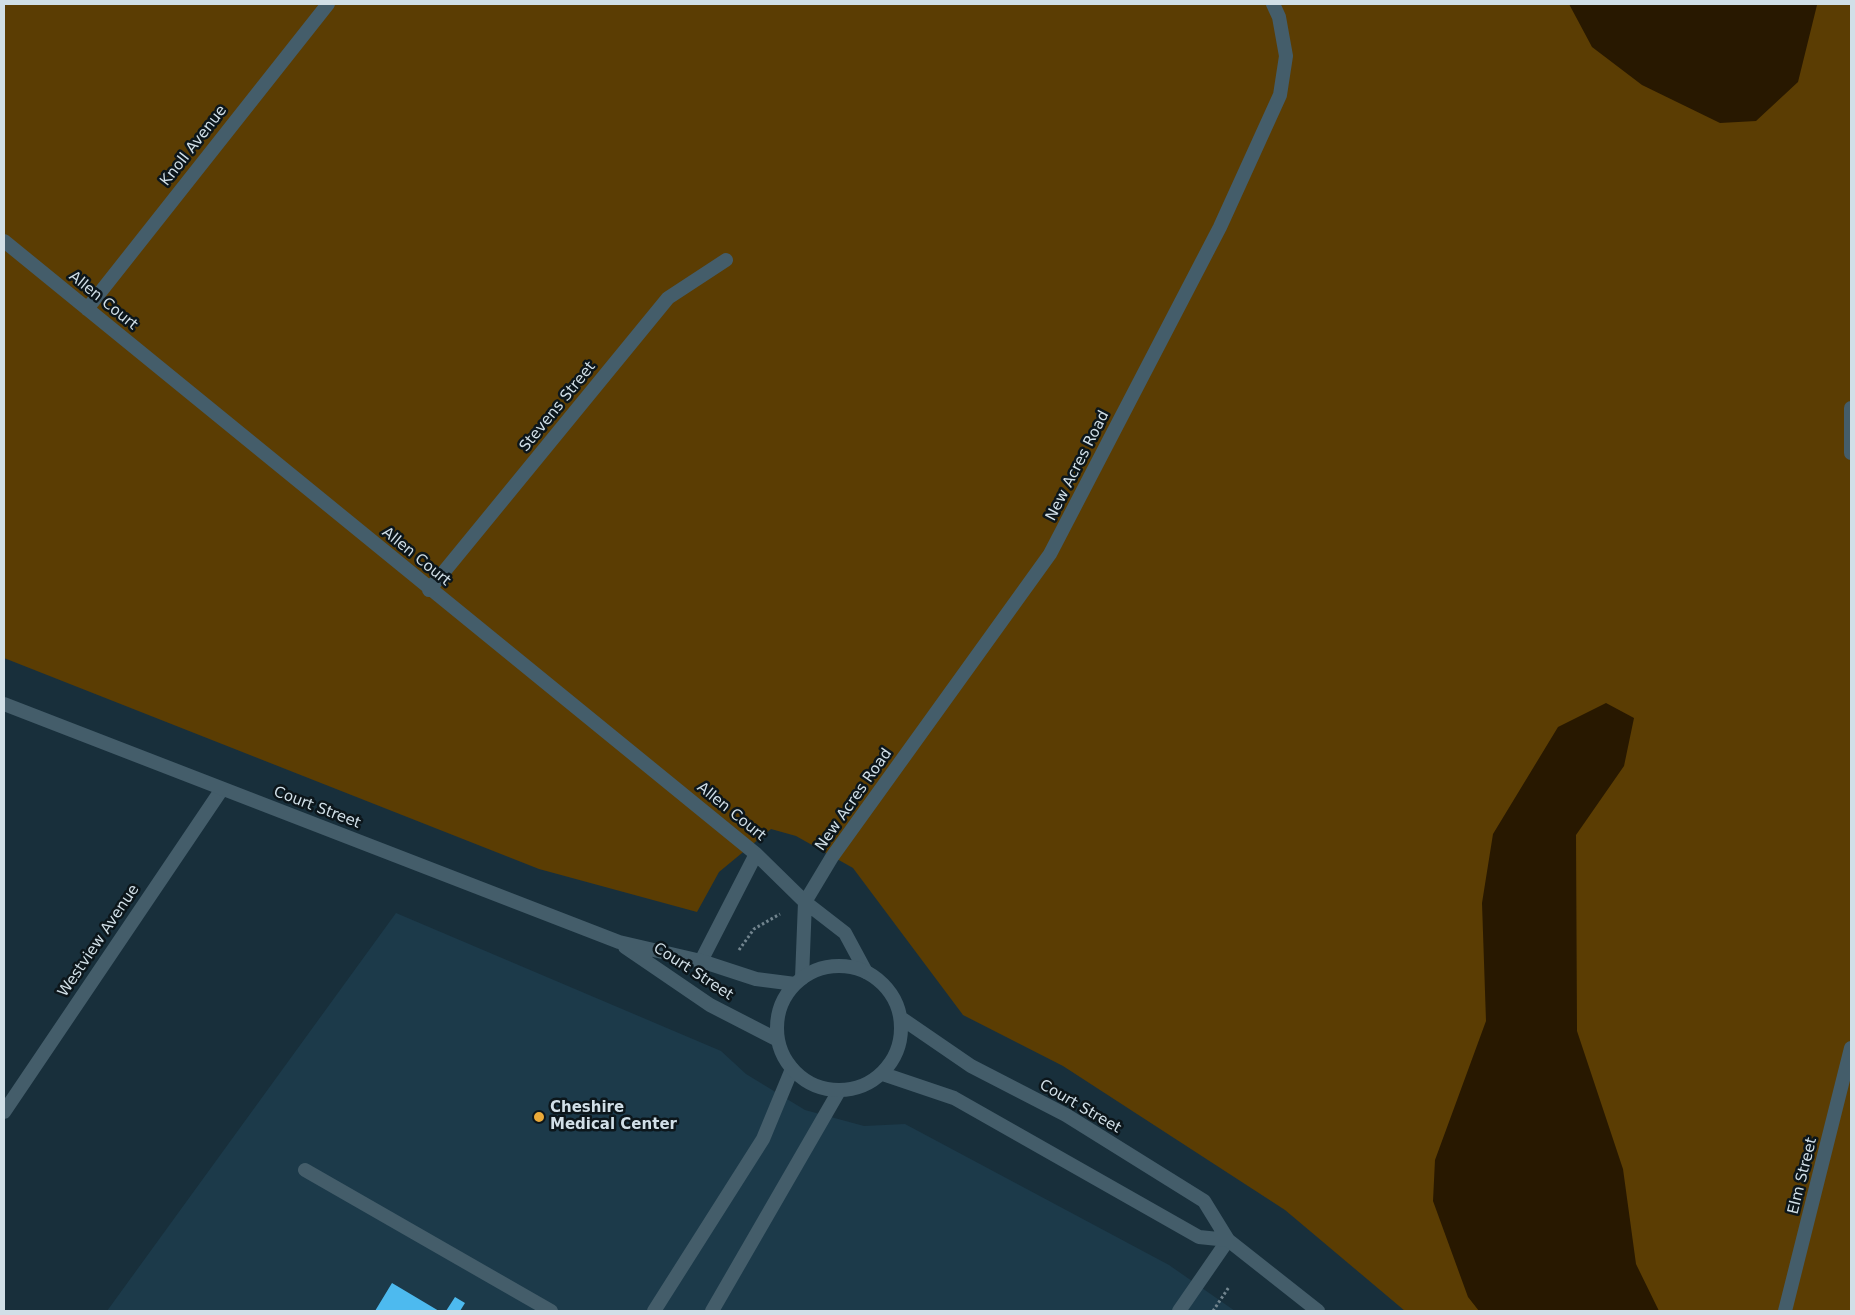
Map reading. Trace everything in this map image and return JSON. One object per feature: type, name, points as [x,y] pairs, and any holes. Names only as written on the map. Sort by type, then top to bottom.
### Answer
[{"type":"street","name":"Knoll Avenue","points":[[87,309],[328,4]]},
{"type":"street","name":"New Acres Road","points":[[805,902],[832,857],[1050,554],[1220,227],[1280,95],[1286,56],[1279,17],[1273,4]]},
{"type":"street","name":"Allen Court","points":[[4,241],[429,590],[756,854],[805,902],[845,933],[866,972]]},
{"type":"street","name":"Stevens Street","points":[[429,590],[668,298],[726,260]]},
{"type":"street","points":[[1851,408],[1851,453]]},
{"type":"street","name":"Court Street","points":[[4,704],[618,942],[701,961],[756,978],[799,981]]},
{"type":"street","name":"Westview Avenue","points":[[4,1112],[222,790]]},
{"type":"street","points":[[701,961],[756,854]]},
{"type":"street","points":[[799,981],[805,902]]},
{"type":"street","name":"Court Street","points":[[618,942],[710,1005],[778,1040]]},
{"type":"street","points":[[834,966],[850,966],[866,972],[883,983],[895,998],[901,1018],[899,1044],[895,1057],[883,1074],[870,1083],[854,1089],[839,1091],[821,1088],[805,1081],[792,1069],[783,1055],[778,1040],[777,1025],[780,1010],[786,996],[799,981],[817,970],[834,966]]},
{"type":"street","name":"Court Street","points":[[901,1018],[971,1066],[1066,1114],[1204,1201],[1228,1240],[1318,1311]]},
{"type":"street","name":"Elm Street","points":[[1785,1311],[1851,1048]]},
{"type":"street","points":[[654,1311],[763,1139],[792,1069]]},
{"type":"street","points":[[883,1074],[954,1098],[1199,1237],[1228,1240],[1179,1311]]},
{"type":"street","points":[[712,1311],[839,1091]]},
{"type":"street","points":[[305,1170],[551,1311]]},
{"type":"path","points":[[739,950],[754,929],[780,914]]},
{"type":"path","points":[[1213,1311],[1229,1287]]},
{"type":"shaded area","points":[[4,4],[1851,4],[1851,1311],[1405,1311],[1285,1210],[1063,1066],[963,1015],[853,868],[796,836],[771,829],[719,872],[697,912],[539,869],[4,658]]},
{"type":"shaded area","points":[[1569,4],[1817,5],[1798,82],[1756,121],[1720,123],[1642,85],[1592,47]]},
{"type":"shaded area","points":[[1606,703],[1634,718],[1624,766],[1576,835],[1577,1031],[1623,1169],[1636,1264],[1659,1311],[1479,1311],[1468,1297],[1433,1201],[1435,1160],[1486,1021],[1482,903],[1493,834],[1558,727]]},
{"type":"shaded area","name":"Cheshire Medical Center","points":[[396,913],[721,1051],[746,1074],[805,1110],[864,1126],[905,1124],[1169,1265],[1235,1311],[107,1311]]},
{"type":"building","points":[[392,1283],[439,1311],[375,1311]]},
{"type":"building","points":[[455,1297],[465,1303],[460,1311],[446,1311]]},
{"type":"place","name":"Cheshire Medical Center","points":[[539,1117]]}]
